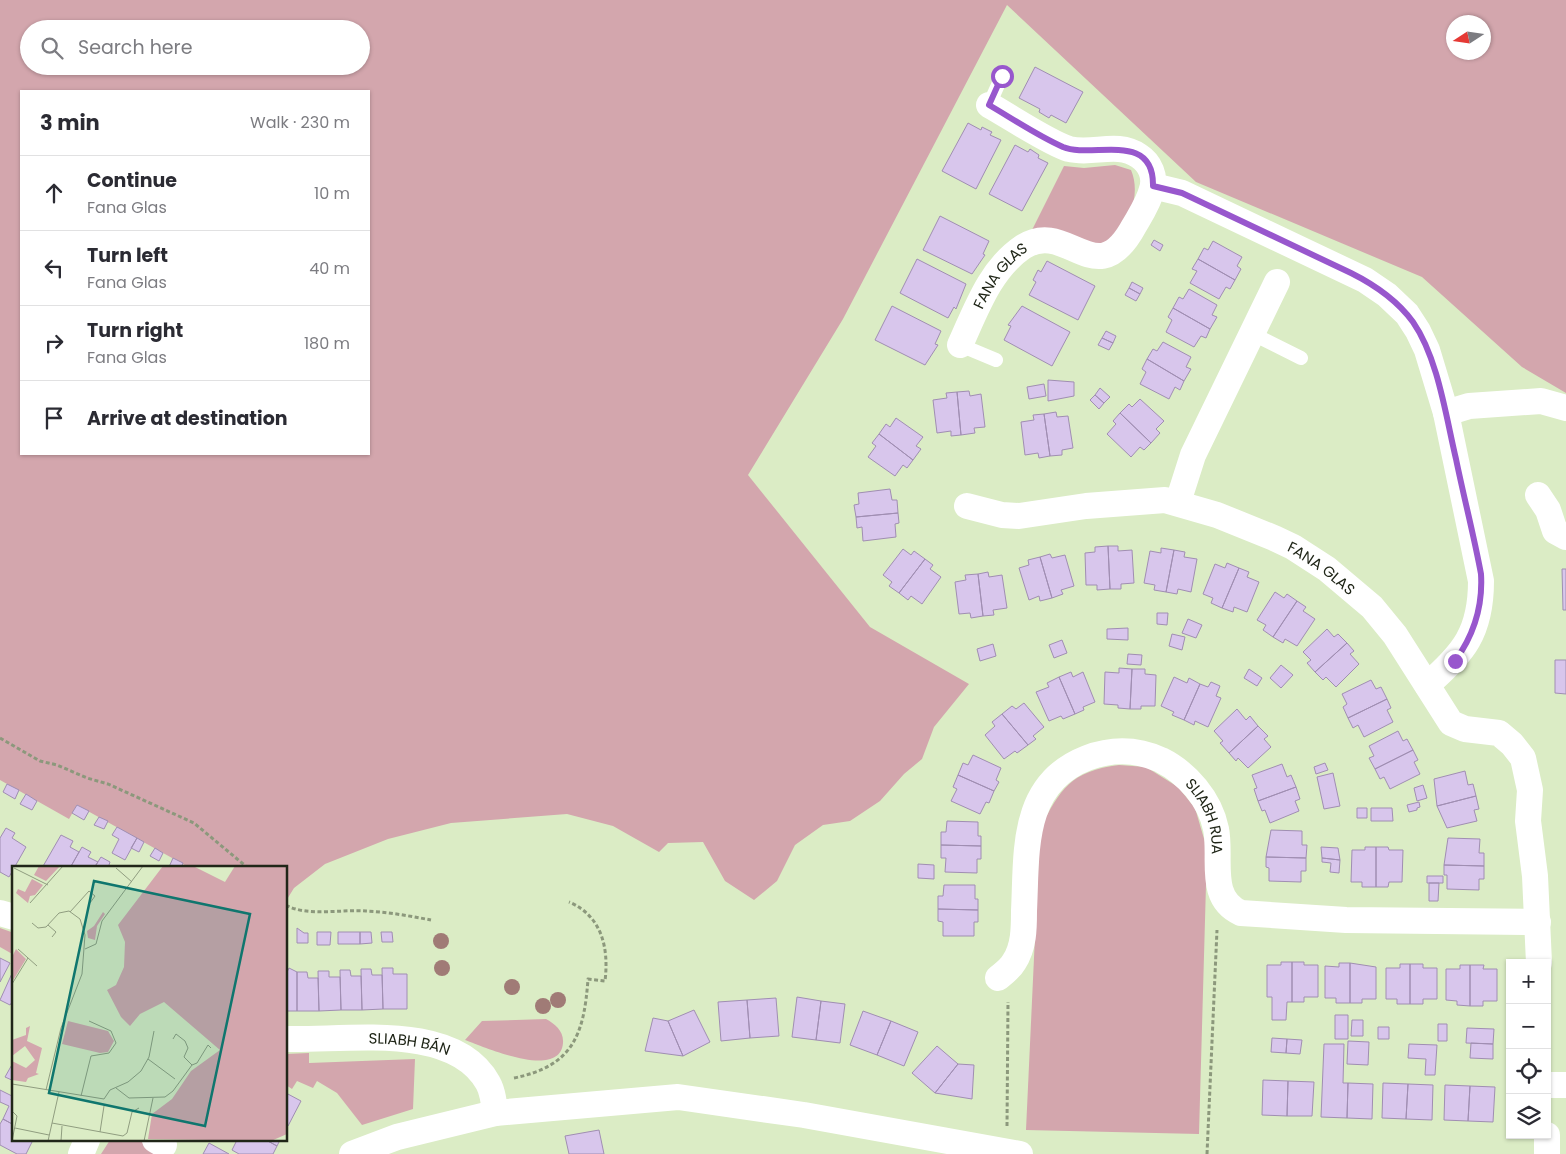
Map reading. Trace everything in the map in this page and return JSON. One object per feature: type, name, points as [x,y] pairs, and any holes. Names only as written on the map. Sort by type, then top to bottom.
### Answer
[{"type":"street","points":[[989,105],[1070,149],[1110,148],[1131,152],[1141,157],[1149,166],[1154,178],[1153,186],[1182,193],[1351,273],[1377,288],[1406,314],[1418,330],[1431,363],[1446,413],[1477,555],[1481,589],[1479,608],[1470,638],[1455,661],[1427,685]]},
{"type":"street","name":"FANA GLAS","points":[[960,345],[992,278],[1024,247],[1036,242],[1055,240],[1093,256],[1108,255],[1125,241],[1149,200],[1153,186]]},
{"type":"street","points":[[1178,502],[1193,455],[1277,282]]},
{"type":"street","points":[[1446,413],[1469,406],[1541,401],[1566,408]]},
{"type":"street","points":[[1538,495],[1548,510],[1555,531],[1566,537]]},
{"type":"street","name":"FANA GLAS","points":[[967,506],[1002,515],[1019,516],[1086,506],[1148,500],[1178,502],[1274,538],[1293,547],[1328,569],[1372,607],[1395,634],[1451,723],[1464,729],[1499,733],[1512,744],[1523,758],[1530,790],[1528,821],[1538,922]]},
{"type":"street","name":"SLIABH RUA","points":[[1003,974],[1017,956],[1023,936],[1028,834],[1036,804],[1051,783],[1072,765],[1092,756],[1114,752],[1133,752],[1162,761],[1181,774],[1196,789],[1210,810],[1216,830],[1219,889],[1229,907],[1241,913],[1346,920],[1538,922]]},
{"type":"street","points":[[1538,922],[1539,959]]},
{"type":"street","name":"SLIABH BÁN","points":[[288,1039],[362,1038],[420,1040],[461,1057],[472,1064],[489,1084],[495,1113]]},
{"type":"street","points":[[1551,1085],[1566,1085]]},
{"type":"street","points":[[352,1154],[397,1137],[495,1113],[678,1097],[804,1114],[1014,1153]]},
{"type":"street","points":[[1547,1139],[1547,1154]]},
{"type":"street","points":[[81,1154],[86,1142]]},
{"type":"lane","points":[[989,105],[1002,76]]},
{"type":"lane","points":[[1251,333],[1301,358]]},
{"type":"lane","name":"FANA GLAS","points":[[960,345],[996,360]]},
{"type":"path","points":[[0,738],[40,761],[57,765],[87,778],[108,784],[194,823],[246,866]]},
{"type":"path","points":[[489,1084],[528,1075],[548,1068],[566,1053],[581,1027],[586,1005],[588,979],[605,981],[607,952],[602,932],[581,907],[569,902]]},
{"type":"path","points":[[288,906],[306,911],[366,911],[431,920]]},
{"type":"path","points":[[1207,1154],[1217,925]]},
{"type":"path","points":[[1003,974],[1014,1153]]},
{"type":"shaded area","points":[[0,0],[1566,0],[1566,393],[1522,367],[1422,277],[1196,182],[1007,5],[843,319],[748,475],[870,627],[969,684],[934,727],[922,759],[904,774],[880,801],[850,821],[823,825],[795,845],[777,881],[754,900],[725,881],[703,842],[668,843],[659,852],[613,826],[567,814],[451,823],[388,839],[325,864],[294,888],[288,898],[288,866],[186,866],[77,805],[69,819],[0,780]]},
{"type":"shaded area","points":[[1115,165],[1131,170],[1135,186],[1131,211],[1124,227],[1116,237],[1103,246],[1031,232],[1064,166],[1084,168]]},
{"type":"shaded area","points":[[1119,765],[1146,767],[1178,787],[1195,808],[1207,849],[1199,1134],[1026,1130],[1040,829],[1054,803],[1069,784],[1089,772]]},
{"type":"shaded area","points":[[0,928],[12,932],[12,954],[0,947]]},
{"type":"shaded area","points":[[546,1019],[558,1028],[563,1039],[559,1054],[549,1059],[519,1058],[465,1040],[482,1021]]},
{"type":"shaded area","points":[[309,1053],[309,1063],[415,1059],[413,1109],[362,1125],[337,1093],[317,1081],[313,1088],[297,1081],[292,1089],[288,1086],[288,1054]]},
{"type":"shaded area","points":[[109,1142],[142,1142],[164,1154],[101,1154]]},
{"type":"building","points":[[1035,67],[1083,92],[1066,123],[1051,115],[1049,118],[1039,112],[1040,109],[1019,98]]},
{"type":"building","points":[[968,123],[981,130],[982,127],[992,132],[990,135],[1001,140],[976,189],[942,171]]},
{"type":"building","points":[[1015,145],[1028,152],[1030,149],[1039,155],[1038,158],[1048,163],[1022,211],[989,194]]},
{"type":"building","points":[[940,216],[989,241],[983,254],[985,255],[972,274],[923,250]]},
{"type":"building","points":[[1154,240],[1163,245],[1160,251],[1151,245]]},
{"type":"building","points":[[1213,241],[1242,257],[1237,266],[1241,269],[1235,280],[1198,259],[1204,248],[1208,250]]},
{"type":"building","points":[[917,259],[966,284],[956,309],[954,307],[948,318],[900,293]]},
{"type":"building","points":[[1198,259],[1235,280],[1230,289],[1226,287],[1219,299],[1190,283],[1197,271],[1192,269]]},
{"type":"building","points":[[1047,261],[1095,286],[1078,320],[1029,295],[1036,282],[1033,280],[1038,270],[1041,272]]},
{"type":"building","points":[[1132,282],[1143,288],[1140,294],[1129,288]]},
{"type":"building","points":[[1129,288],[1140,294],[1136,301],[1125,295]]},
{"type":"building","points":[[1189,289],[1217,305],[1212,315],[1217,317],[1210,329],[1173,308],[1179,297],[1183,299]]},
{"type":"building","points":[[892,306],[941,331],[935,344],[938,345],[925,365],[875,340]]},
{"type":"building","points":[[1022,306],[1070,332],[1052,366],[1004,340],[1011,326],[1008,325]]},
{"type":"building","points":[[1173,308],[1210,329],[1206,338],[1201,336],[1194,347],[1166,332],[1172,320],[1168,317]]},
{"type":"building","points":[[1106,331],[1116,336],[1113,343],[1102,338]]},
{"type":"building","points":[[1102,338],[1113,343],[1109,350],[1098,345]]},
{"type":"building","points":[[1163,342],[1191,357],[1186,367],[1191,369],[1184,381],[1147,359],[1153,349],[1157,351]]},
{"type":"building","points":[[1147,359],[1184,381],[1180,390],[1175,387],[1169,399],[1140,384],[1146,372],[1142,369]]},
{"type":"building","points":[[1048,380],[1074,382],[1074,396],[1048,401]]},
{"type":"building","points":[[1044,384],[1046,396],[1029,399],[1027,387]]},
{"type":"building","points":[[1100,388],[1110,397],[1104,403],[1095,395]]},
{"type":"building","points":[[969,391],[970,396],[981,394],[985,427],[974,428],[975,433],[961,435],[957,392]]},
{"type":"building","points":[[957,392],[961,435],[951,436],[951,431],[937,433],[933,400],[947,398],[946,393]]},
{"type":"building","points":[[1095,395],[1104,403],[1099,409],[1090,400]]},
{"type":"building","points":[[1140,399],[1164,421],[1156,429],[1160,433],[1151,443],[1120,413],[1129,404],[1132,407]]},
{"type":"building","points":[[1056,412],[1057,417],[1068,416],[1073,448],[1062,450],[1062,455],[1050,456],[1044,414]]},
{"type":"building","points":[[1120,413],[1151,443],[1144,450],[1140,447],[1131,457],[1107,434],[1116,424],[1113,421]]},
{"type":"building","points":[[1044,414],[1050,456],[1039,458],[1038,453],[1025,455],[1021,422],[1034,420],[1033,415]]},
{"type":"building","points":[[896,418],[923,437],[916,446],[921,449],[913,460],[879,434],[886,424],[890,427]]},
{"type":"building","points":[[879,434],[913,460],[907,468],[903,465],[895,476],[868,457],[876,446],[872,443]]},
{"type":"building","points":[[890,489],[892,500],[897,500],[898,513],[856,517],[854,505],[859,504],[858,493]]},
{"type":"building","points":[[898,513],[899,523],[895,524],[896,537],[863,541],[862,527],[857,528],[856,517]]},
{"type":"building","points":[[1108,546],[1110,589],[1097,590],[1097,585],[1086,585],[1085,553],[1095,552],[1095,547]]},
{"type":"building","points":[[1108,546],[1118,546],[1118,551],[1132,550],[1134,583],[1121,584],[1121,589],[1110,589]]},
{"type":"building","points":[[1161,548],[1174,550],[1166,592],[1154,590],[1155,585],[1144,583],[1150,551],[1161,553]]},
{"type":"building","points":[[903,549],[911,555],[914,551],[925,559],[899,593],[889,586],[892,582],[883,575]]},
{"type":"building","points":[[1174,550],[1185,552],[1184,557],[1197,559],[1191,592],[1178,589],[1177,594],[1166,592]]},
{"type":"building","points":[[1050,554],[1052,558],[1065,555],[1074,586],[1061,590],[1063,594],[1052,598],[1040,557]]},
{"type":"building","points":[[1040,557],[1052,598],[1040,601],[1039,596],[1029,600],[1019,568],[1029,565],[1028,560]]},
{"type":"building","points":[[925,559],[933,565],[930,569],[941,577],[922,604],[911,596],[908,600],[899,593]]},
{"type":"building","points":[[1227,563],[1239,568],[1222,608],[1211,603],[1213,598],[1203,594],[1215,564],[1225,568]]},
{"type":"building","points":[[1239,568],[1249,572],[1247,577],[1259,582],[1247,612],[1234,607],[1233,612],[1222,608]]},
{"type":"building","points":[[1562,569],[1566,569],[1566,610],[1563,610]]},
{"type":"building","points":[[988,572],[989,577],[1002,575],[1007,608],[993,610],[994,615],[983,616],[978,574]]},
{"type":"building","points":[[978,574],[983,616],[971,618],[970,613],[959,614],[955,582],[966,580],[965,575]]},
{"type":"building","points":[[1275,592],[1284,598],[1287,594],[1297,601],[1273,637],[1263,630],[1266,625],[1257,620]]},
{"type":"building","points":[[1297,601],[1306,607],[1303,611],[1315,619],[1297,646],[1285,639],[1283,643],[1273,637]]},
{"type":"building","points":[[1157,613],[1168,613],[1167,625],[1157,624]]},
{"type":"building","points":[[1188,619],[1202,625],[1196,638],[1182,633]]},
{"type":"building","points":[[1128,628],[1128,640],[1107,639],[1107,629]]},
{"type":"building","points":[[1327,629],[1334,637],[1338,634],[1347,643],[1315,672],[1307,663],[1311,660],[1303,652]]},
{"type":"building","points":[[1172,634],[1185,637],[1182,650],[1169,646]]},
{"type":"building","points":[[1062,640],[1067,653],[1054,658],[1049,645]]},
{"type":"building","points":[[1347,643],[1354,651],[1350,654],[1359,664],[1336,687],[1326,677],[1323,680],[1315,672]]},
{"type":"building","points":[[993,644],[996,656],[980,661],[977,649]]},
{"type":"building","points":[[1128,654],[1142,655],[1141,665],[1127,664]]},
{"type":"building","points":[[1555,660],[1566,660],[1566,694],[1555,693]]},
{"type":"building","points":[[1281,665],[1293,675],[1281,688],[1270,678]]},
{"type":"building","points":[[1119,668],[1132,669],[1130,709],[1118,708],[1118,705],[1104,704],[1105,672],[1119,673]]},
{"type":"building","points":[[1132,669],[1145,669],[1145,674],[1156,675],[1155,706],[1141,706],[1141,709],[1130,709]]},
{"type":"building","points":[[1249,669],[1262,678],[1257,686],[1244,678]]},
{"type":"building","points":[[1071,672],[1073,677],[1083,672],[1095,702],[1083,707],[1084,710],[1075,714],[1059,677]]},
{"type":"building","points":[[1059,677],[1075,714],[1063,719],[1061,716],[1049,721],[1036,692],[1049,687],[1047,683]]},
{"type":"building","points":[[1174,677],[1187,683],[1189,678],[1200,684],[1184,720],[1172,715],[1174,712],[1161,706]]},
{"type":"building","points":[[1371,680],[1376,689],[1381,687],[1387,699],[1348,718],[1343,707],[1347,704],[1342,694]]},
{"type":"building","points":[[1211,682],[1220,686],[1216,696],[1221,698],[1208,727],[1195,721],[1194,725],[1184,720],[1200,684],[1208,687]]},
{"type":"building","points":[[1387,699],[1391,708],[1387,710],[1393,722],[1364,737],[1358,725],[1353,728],[1348,718]]},
{"type":"building","points":[[1024,703],[1044,727],[1033,736],[1036,739],[1028,745],[1002,714],[1012,706],[1016,709]]},
{"type":"building","points":[[1237,709],[1246,720],[1250,716],[1258,726],[1229,753],[1220,743],[1223,741],[1214,731]]},
{"type":"building","points":[[1002,714],[1028,745],[1004,759],[985,735],[995,726],[992,722]]},
{"type":"building","points":[[1258,726],[1268,736],[1264,739],[1271,747],[1248,768],[1238,758],[1236,761],[1229,753]]},
{"type":"building","points":[[1398,731],[1403,741],[1407,739],[1413,750],[1375,769],[1369,758],[1374,756],[1369,746]]},
{"type":"building","points":[[1413,750],[1418,760],[1414,762],[1420,774],[1390,789],[1384,777],[1380,779],[1375,769]]},
{"type":"building","points":[[973,755],[1001,768],[996,780],[999,782],[994,791],[958,775],[963,763],[968,765]]},
{"type":"building","points":[[1325,763],[1328,770],[1316,774],[1314,767]]},
{"type":"building","points":[[1282,764],[1287,777],[1291,775],[1296,787],[1258,801],[1254,789],[1257,788],[1252,775]]},
{"type":"building","points":[[1465,771],[1468,785],[1473,784],[1476,796],[1437,806],[1434,779]]},
{"type":"building","points":[[1333,773],[1340,806],[1324,809],[1317,777]]},
{"type":"building","points":[[958,775],[994,791],[989,803],[986,802],[980,814],[951,801],[957,789],[953,787]]},
{"type":"building","points":[[7,784],[19,790],[15,799],[3,792]]},
{"type":"building","points":[[1423,785],[1427,798],[1417,801],[1414,788]]},
{"type":"building","points":[[1296,787],[1300,799],[1295,801],[1299,811],[1270,823],[1265,810],[1262,811],[1258,801]]},
{"type":"building","points":[[26,794],[37,801],[32,810],[20,804]]},
{"type":"building","points":[[1476,796],[1479,809],[1474,810],[1477,821],[1447,828],[1437,806]]},
{"type":"building","points":[[1419,802],[1420,807],[1417,810],[1409,812],[1407,805]]},
{"type":"building","points":[[77,805],[89,811],[84,820],[72,813]]},
{"type":"building","points":[[1357,808],[1367,808],[1367,818],[1357,818]]},
{"type":"building","points":[[1371,808],[1392,808],[1393,821],[1371,821]]},
{"type":"building","points":[[99,817],[108,821],[104,829],[94,825]]},
{"type":"building","points":[[947,821],[978,822],[978,836],[981,836],[981,846],[941,845],[941,832],[946,832]]},
{"type":"building","points":[[117,827],[137,838],[125,860],[112,853],[119,839],[112,835]]},
{"type":"building","points":[[6,828],[15,833],[12,838],[26,847],[15,866],[12,866],[12,872],[9,877],[0,872],[0,838]]},
{"type":"building","points":[[1271,830],[1302,831],[1302,845],[1307,845],[1306,858],[1266,857]]},
{"type":"building","points":[[61,835],[73,841],[70,847],[79,852],[71,866],[43,866]]},
{"type":"building","points":[[137,838],[144,842],[139,852],[131,848]]},
{"type":"building","points":[[1448,838],[1480,839],[1479,853],[1484,853],[1484,866],[1444,865]]},
{"type":"building","points":[[941,845],[981,846],[981,859],[977,859],[977,873],[945,872],[946,858],[941,858]]},
{"type":"building","points":[[82,847],[91,852],[88,857],[98,862],[95,866],[71,866]]},
{"type":"building","points":[[1321,847],[1338,848],[1340,860],[1322,858]]},
{"type":"building","points":[[1365,847],[1376,847],[1376,887],[1362,887],[1362,882],[1351,882],[1352,850],[1365,850]]},
{"type":"building","points":[[1376,847],[1388,847],[1389,850],[1403,850],[1402,882],[1389,882],[1388,887],[1376,887]]},
{"type":"building","points":[[155,848],[163,853],[159,861],[150,856]]},
{"type":"building","points":[[101,857],[110,862],[109,866],[95,866]]},
{"type":"building","points":[[1266,857],[1306,858],[1306,871],[1301,871],[1301,882],[1269,881],[1269,868],[1266,867]]},
{"type":"building","points":[[173,858],[183,863],[182,866],[169,866]]},
{"type":"building","points":[[1322,858],[1340,860],[1339,873],[1330,872],[1331,863],[1322,862]]},
{"type":"building","points":[[918,864],[934,865],[934,879],[918,878]]},
{"type":"building","points":[[1444,865],[1484,866],[1484,879],[1479,879],[1479,890],[1447,889],[1447,875],[1444,875]]},
{"type":"building","points":[[1427,876],[1443,876],[1443,883],[1427,883]]},
{"type":"building","points":[[1429,883],[1439,883],[1438,901],[1429,901]]},
{"type":"building","points":[[944,885],[975,885],[975,899],[978,899],[978,910],[938,909],[938,896],[943,896]]},
{"type":"building","points":[[938,909],[978,910],[978,922],[974,922],[974,936],[943,936],[943,922],[938,921]]},
{"type":"building","points":[[297,928],[304,933],[308,933],[308,943],[297,943]]},
{"type":"building","points":[[317,932],[331,932],[330,945],[317,945]]},
{"type":"building","points":[[338,932],[360,932],[360,944],[338,944]]},
{"type":"building","points":[[360,932],[371,932],[372,943],[360,944]]},
{"type":"building","points":[[381,932],[392,932],[393,942],[382,942]]},
{"type":"building","points":[[0,958],[10,963],[0,982]]},
{"type":"building","points":[[1281,962],[1292,962],[1292,1002],[1287,1002],[1286,1020],[1272,1020],[1272,997],[1267,997],[1267,965],[1281,965]]},
{"type":"building","points":[[1292,962],[1304,962],[1304,965],[1318,965],[1318,997],[1304,997],[1304,1002],[1292,1002]]},
{"type":"building","points":[[1339,963],[1350,963],[1350,1003],[1336,1003],[1336,998],[1325,998],[1325,966],[1339,967]]},
{"type":"building","points":[[1350,963],[1376,967],[1376,999],[1362,999],[1362,1003],[1350,1003]]},
{"type":"building","points":[[1400,964],[1410,964],[1410,1004],[1397,1004],[1397,999],[1386,999],[1386,968],[1400,968]]},
{"type":"building","points":[[1410,964],[1423,964],[1423,968],[1437,968],[1437,999],[1423,999],[1423,1004],[1410,1004]]},
{"type":"building","points":[[1460,965],[1470,965],[1470,1006],[1457,1005],[1457,1001],[1446,1000],[1446,969],[1460,969]]},
{"type":"building","points":[[1470,965],[1484,965],[1483,969],[1497,969],[1497,1001],[1483,1001],[1483,1006],[1470,1006]]},
{"type":"building","points":[[289,968],[297,972],[297,1011],[288,1011]]},
{"type":"building","points":[[382,968],[393,968],[393,974],[407,974],[407,1009],[383,1009]]},
{"type":"building","points":[[361,969],[371,969],[372,975],[382,975],[383,1009],[362,1010]]},
{"type":"building","points":[[340,970],[350,970],[351,976],[361,976],[362,1010],[341,1010]]},
{"type":"building","points":[[318,971],[329,971],[329,977],[340,977],[341,1010],[319,1011]]},
{"type":"building","points":[[297,972],[307,972],[308,978],[318,978],[319,1011],[297,1011]]},
{"type":"building","points":[[12,973],[12,1002],[10,1005],[0,1000]]},
{"type":"building","points":[[797,997],[821,1001],[816,1040],[792,1037]]},
{"type":"building","points":[[776,998],[779,1036],[750,1038],[747,1000]]},
{"type":"building","points":[[747,1000],[750,1038],[721,1041],[718,1002]]},
{"type":"building","points":[[821,1001],[845,1004],[840,1043],[816,1040]]},
{"type":"building","points":[[694,1010],[710,1042],[683,1056],[668,1021]]},
{"type":"building","points":[[863,1011],[891,1021],[877,1055],[850,1045]]},
{"type":"building","points":[[1335,1015],[1348,1015],[1348,1039],[1335,1039]]},
{"type":"building","points":[[653,1018],[668,1021],[683,1056],[645,1051]]},
{"type":"building","points":[[1352,1020],[1363,1020],[1363,1036],[1351,1036]]},
{"type":"building","points":[[891,1021],[918,1032],[904,1066],[877,1055]]},
{"type":"building","points":[[1438,1024],[1447,1024],[1447,1041],[1438,1041]]},
{"type":"building","points":[[1378,1027],[1389,1027],[1389,1039],[1378,1039]]},
{"type":"building","points":[[1467,1028],[1494,1029],[1493,1044],[1466,1043]]},
{"type":"building","points":[[1272,1038],[1287,1039],[1286,1053],[1271,1052]]},
{"type":"building","points":[[1287,1039],[1302,1040],[1300,1054],[1286,1053]]},
{"type":"building","points":[[1348,1041],[1369,1042],[1368,1065],[1347,1064]]},
{"type":"building","points":[[1471,1043],[1493,1044],[1493,1059],[1470,1058]]},
{"type":"building","points":[[1324,1044],[1344,1044],[1343,1083],[1348,1083],[1347,1118],[1321,1117]]},
{"type":"building","points":[[1409,1044],[1437,1045],[1435,1075],[1425,1075],[1426,1059],[1408,1058]]},
{"type":"building","points":[[937,1046],[958,1064],[935,1093],[912,1073]]},
{"type":"building","points":[[958,1064],[974,1065],[972,1099],[935,1093]]},
{"type":"building","points":[[12,1065],[12,1080],[5,1077]]},
{"type":"building","points":[[1263,1080],[1288,1081],[1287,1116],[1262,1115]]},
{"type":"building","points":[[1288,1081],[1314,1082],[1312,1116],[1287,1116]]},
{"type":"building","points":[[1348,1083],[1373,1084],[1372,1119],[1347,1118]]},
{"type":"building","points":[[1383,1083],[1408,1084],[1406,1119],[1382,1118]]},
{"type":"building","points":[[1408,1084],[1433,1085],[1432,1120],[1406,1119]]},
{"type":"building","points":[[1445,1085],[1470,1086],[1468,1121],[1444,1120]]},
{"type":"building","points":[[1470,1086],[1495,1087],[1493,1122],[1468,1121]]},
{"type":"building","points":[[0,1090],[12,1096],[12,1124],[3,1119],[9,1106],[0,1102]]},
{"type":"building","points":[[288,1094],[301,1101],[288,1126]]},
{"type":"building","points":[[3,1119],[12,1124],[12,1142],[32,1142],[26,1154],[17,1154],[0,1145],[0,1124]]},
{"type":"building","points":[[599,1130],[604,1154],[569,1154],[565,1136]]},
{"type":"building","points":[[236,1142],[270,1142],[277,1146],[273,1154],[239,1154],[232,1150]]},
{"type":"building","points":[[270,1142],[279,1142],[277,1146]]},
{"type":"building","points":[[209,1143],[229,1154],[203,1154]]},
{"type":"route","points":[[1002,76],[989,105],[1070,149],[1121,149],[1141,157],[1152,171],[1154,178],[1153,186],[1182,193],[1269,236],[1366,280],[1387,295],[1413,322],[1427,350],[1446,413],[1481,574],[1479,608],[1474,628],[1470,638],[1455,661]]}]
